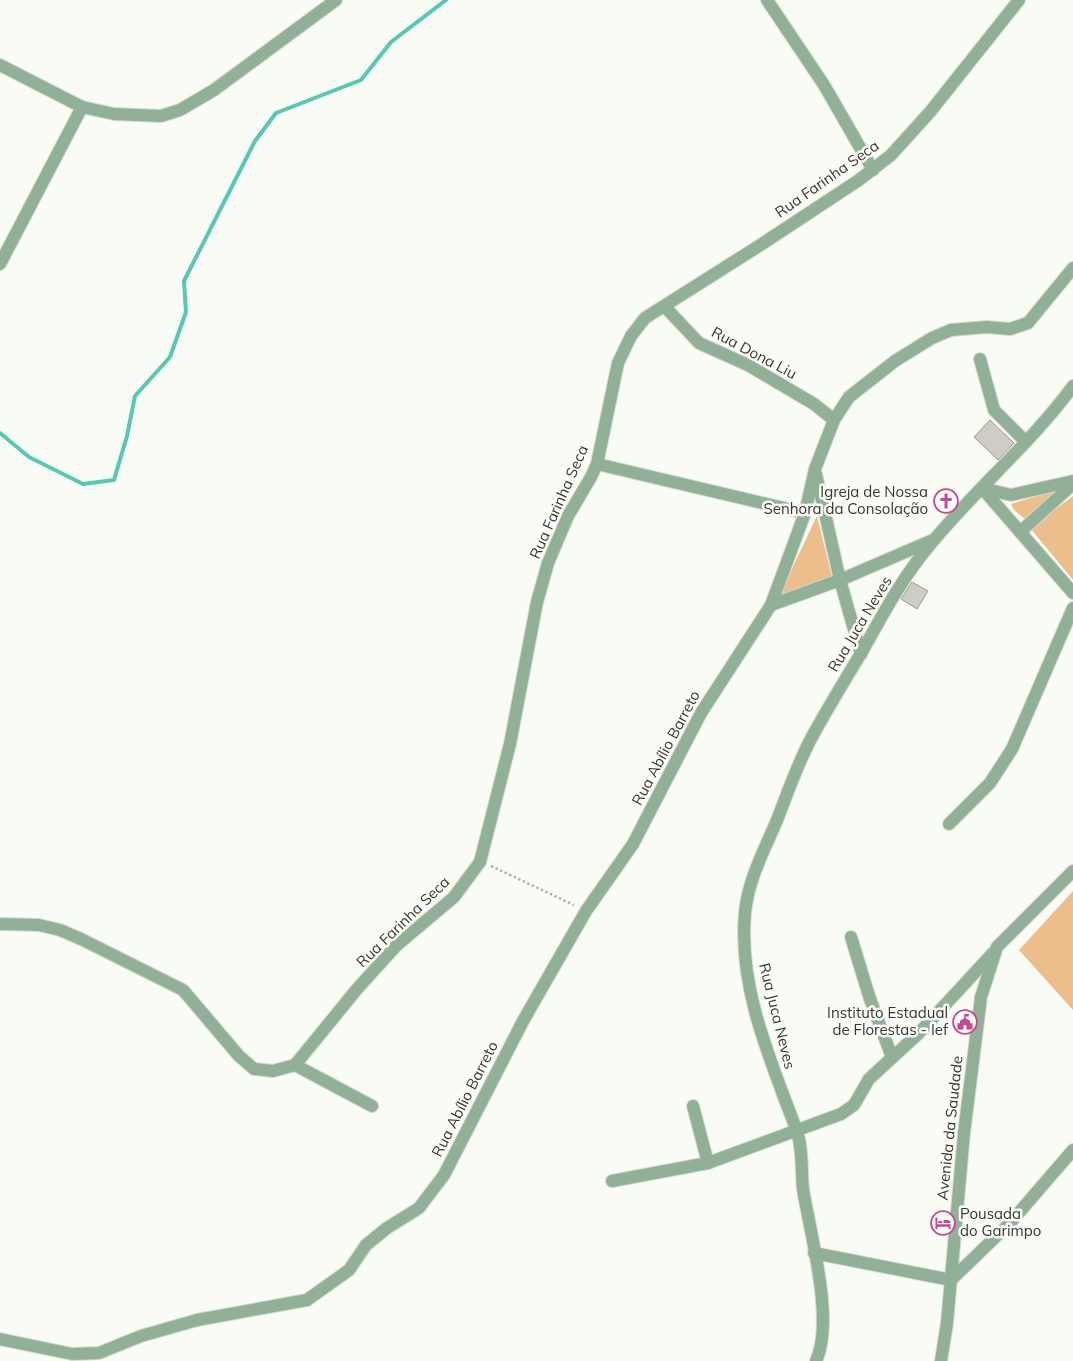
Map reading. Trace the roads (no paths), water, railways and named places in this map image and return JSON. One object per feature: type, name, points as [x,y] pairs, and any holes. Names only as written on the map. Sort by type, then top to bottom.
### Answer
[{"type":"street","points":[[0,65],[82,107],[145,116],[161,116],[180,110],[214,90],[336,0]]},
{"type":"street","points":[[767,0],[824,85],[873,170]]},
{"type":"street","name":"Rua Farinha Seca","points":[[295,1065],[357,989],[396,946],[454,897],[480,862],[510,744],[537,602],[548,562],[568,516],[591,477],[596,464],[618,363],[631,336],[645,318],[873,170],[891,155],[930,112],[1019,0]]},
{"type":"street","points":[[0,264],[82,107]]},
{"type":"street","name":"Rua Abílio Barreto","points":[[0,1339],[72,1354],[99,1353],[141,1336],[197,1320],[307,1300],[349,1270],[366,1245],[387,1228],[419,1208],[444,1175],[523,1021],[586,911],[633,844],[701,714],[771,605],[805,513],[815,469],[834,420],[849,397],[895,361],[932,338],[951,330],[987,327],[1010,329],[1028,323],[1073,268]]},
{"type":"street","name":"Rua Dona Liu","points":[[664,307],[699,343],[748,365],[814,404],[834,420]]},
{"type":"street","points":[[980,359],[994,410],[1025,441]]},
{"type":"street","name":"Rua Juca Neves","points":[[816,1361],[820,1353],[823,1332],[822,1301],[797,1131],[779,1088],[751,994],[745,956],[746,902],[755,869],[812,737],[908,574],[934,540],[1055,411],[1073,386]]},
{"type":"street","points":[[596,464],[805,513]]},
{"type":"street","points":[[815,469],[840,580],[860,654]]},
{"type":"street","points":[[982,488],[1012,495],[1073,482]]},
{"type":"street","points":[[1020,532],[1073,482]]},
{"type":"street","points":[[982,488],[1073,593]]},
{"type":"street","points":[[771,605],[840,580],[934,540]]},
{"type":"street","points":[[950,824],[990,783],[1012,749],[1073,608]]},
{"type":"street","name":"Avenida da Saudade","points":[[941,1361],[952,1280],[964,1133],[981,997],[997,947],[1073,871]]},
{"type":"street","points":[[0,922],[39,925],[60,930],[183,990],[239,1056],[254,1068],[273,1071],[295,1065],[372,1106]]},
{"type":"street","points":[[851,937],[870,999],[892,1057]]},
{"type":"street","points":[[612,1181],[708,1164],[841,1114],[854,1105],[868,1079],[946,1006],[997,947]]},
{"type":"street","points":[[693,1106],[708,1164]]},
{"type":"street","points":[[814,1254],[952,1280],[1010,1223],[1073,1150]]},
{"type":"waterway","points":[[0,433],[29,457],[83,484],[114,480],[127,436],[135,396],[170,357],[186,312],[184,281],[255,141],[276,113],[361,80],[391,42],[446,0]]},
{"type":"place","name":"Igreja de Nossa Senhora da Consolação","points":[[946,501]]},
{"type":"place","name":"Instituto Estadual de Florestas - Ief","points":[[965,1022]]},
{"type":"place","name":"Pousada do Garimpo","points":[[943,1223]]}]
